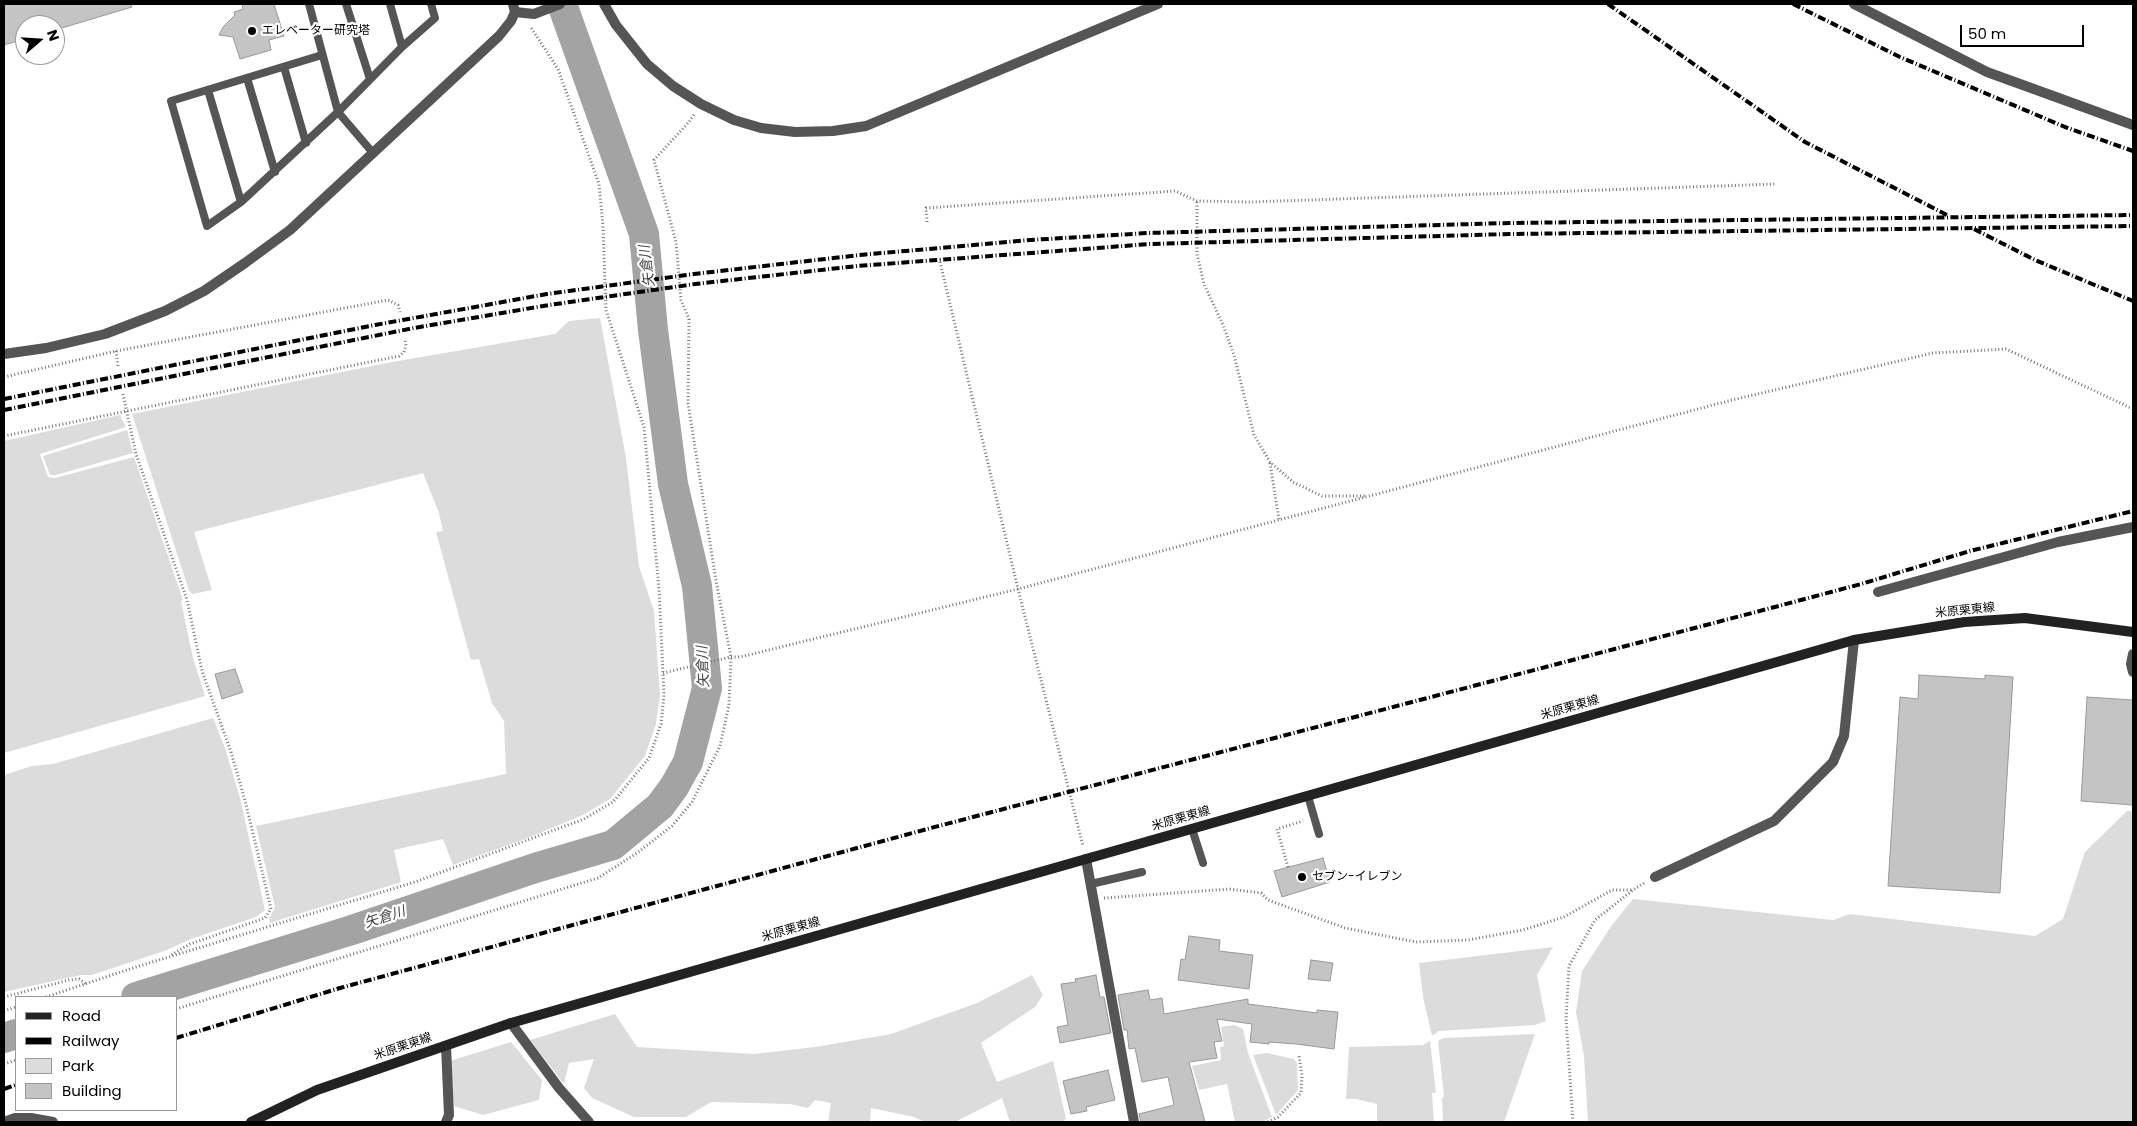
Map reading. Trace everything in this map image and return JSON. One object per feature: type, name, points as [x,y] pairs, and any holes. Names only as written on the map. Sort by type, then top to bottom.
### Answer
[{"type":"main road","name":"米原栗東線","points":[[251,1122],[317,1090],[511,1023],[1854,640],[1964,622],[2025,618],[2133,632]]},
{"type":"street","points":[[4,354],[46,348],[105,334],[165,311],[204,291],[290,230],[500,36],[511,21],[514,8],[534,14],[560,4]]},
{"type":"street","points":[[604,4],[616,25],[646,64],[673,86],[701,104],[734,120],[795,132],[833,131],[866,126],[1158,4]]},
{"type":"street","points":[[1854,4],[1986,72],[2133,125]]},
{"type":"street","points":[[1878,592],[2058,542],[2133,527]]},
{"type":"street","points":[[1655,877],[1774,821],[1833,762],[1844,736],[1854,640]]},
{"type":"street","points":[[2133,654],[2133,672]]},
{"type":"street","points":[[1086,859],[1134,1122]]},
{"type":"street","points":[[511,1023],[559,1088],[589,1122]]},
{"type":"street","points":[[446,1046],[449,1115],[446,1122]]},
{"type":"street","points":[[4,1122],[15,1118],[31,1118],[53,1122]]},
{"type":"lane","points":[[309,4],[338,112],[373,153]]},
{"type":"lane","points":[[346,4],[370,79]]},
{"type":"lane","points":[[390,4],[402,47]]},
{"type":"lane","points":[[322,55],[171,101],[207,226],[241,202],[275,172],[402,47],[435,18],[430,4]]},
{"type":"lane","points":[[284,67],[306,143]]},
{"type":"lane","points":[[247,78],[275,172]]},
{"type":"lane","points":[[208,90],[241,202]]},
{"type":"lane","points":[[1308,796],[1319,834]]},
{"type":"lane","points":[[1192,829],[1202,863]]},
{"type":"lane","points":[[1091,884],[1142,872]]},
{"type":"path","points":[[49,996],[165,958],[416,882],[584,819],[613,802],[649,758],[661,724],[665,672],[644,427],[606,310],[603,226],[599,184],[558,69],[534,30],[514,8]]},
{"type":"path","points":[[178,1008],[598,878],[637,853],[672,826],[692,802],[720,746],[730,705],[730,657],[688,403],[690,318],[680,300],[676,242],[654,160],[689,122],[701,104]]},
{"type":"path","points":[[927,222],[926,208],[1175,191],[1197,202],[1251,202],[1776,184]]},
{"type":"path","points":[[1197,202],[1197,254],[1204,284],[1223,325],[1234,355],[1254,435],[1270,462],[1293,482],[1322,496],[1375,496]]},
{"type":"path","points":[[940,262],[1018,589],[1086,859]]},
{"type":"path","points":[[4,377],[116,352],[388,300],[398,305],[400,312]]},
{"type":"path","points":[[4,436],[399,356],[404,352],[406,346],[405,339]]},
{"type":"path","points":[[665,672],[730,657],[740,657],[1018,589],[1732,400],[1934,353],[2006,349],[2133,409]]},
{"type":"path","points":[[116,352],[118,367]]},
{"type":"path","points":[[123,394],[136,454],[187,600],[202,671],[244,795],[271,909],[265,918],[190,944],[165,958]]},
{"type":"path","points":[[1270,462],[1279,520]]},
{"type":"path","points":[[1288,867],[1277,829],[1303,822],[1301,816]]},
{"type":"path","points":[[1573,1122],[1566,1018],[1569,966],[1594,920],[1633,890],[1655,877]]},
{"type":"path","points":[[1094,899],[1229,889],[1261,893],[1268,900],[1345,928],[1416,942],[1468,940],[1523,930],[1564,917],[1612,890],[1633,890]]},
{"type":"path","points":[[4,997],[68,980],[79,979],[86,984]]},
{"type":"path","points":[[1268,1122],[1278,1117],[1301,1093],[1302,1076],[1299,1056]]},
{"type":"green space","points":[[600,318],[626,458],[639,566],[654,611],[660,694],[656,724],[645,756],[610,799],[583,815],[530,837],[453,865],[443,839],[394,850],[401,882],[270,923],[269,919],[275,907],[256,826],[506,774],[504,721],[492,703],[479,659],[471,660],[436,532],[443,531],[439,513],[423,473],[194,532],[212,590],[193,594],[189,591],[132,414],[392,362],[555,334],[569,321]]},
{"type":"green space","points":[[120,415],[126,427],[40,454],[48,477],[55,478],[134,457],[183,600],[181,601],[193,658],[205,696],[4,753],[4,441]]},
{"type":"green space","points":[[127,430],[133,453],[56,475],[50,475],[43,456]]},
{"type":"green space","points":[[213,718],[225,748],[240,798],[265,910],[256,917],[92,975],[81,975],[4,992],[4,775],[32,766],[53,764]]},
{"type":"green space","points":[[2127,811],[2133,811],[2133,1122],[1588,1122],[1584,1056],[1576,1012],[1582,971],[1612,925],[1633,899],[1833,920],[1850,914],[2035,936],[2063,919],[2085,852]]},
{"type":"green space","points":[[1553,947],[1537,975],[1546,1021],[1535,1025],[1439,1031],[1432,1036],[1423,997],[1419,963]]},
{"type":"green space","points":[[1032,975],[1043,995],[1035,1007],[981,1043],[997,1082],[1053,1061],[1066,1119],[1061,1122],[1010,1122],[1002,1098],[955,1122],[925,1122],[914,1117],[871,1108],[870,1122],[828,1122],[831,1103],[815,1100],[808,1108],[790,1104],[711,1102],[686,1117],[634,1117],[592,1098],[584,1088],[594,1059],[569,1063],[564,1084],[530,1040],[615,1014],[637,1047],[754,1054],[815,1047],[891,1034],[977,1003]]},
{"type":"green space","points":[[1234,1025],[1243,1029],[1248,1053],[1272,1117],[1262,1122],[1235,1122],[1227,1084],[1199,1090],[1192,1066],[1221,1060],[1220,1047],[1224,1046],[1221,1027]]},
{"type":"green space","points":[[1535,1034],[1504,1122],[1443,1122],[1442,1099],[1444,1096],[1438,1041],[1443,1038]]},
{"type":"green space","points":[[1430,1041],[1436,1093],[1432,1093],[1434,1122],[1377,1122],[1377,1104],[1356,1099],[1346,1099],[1349,1047],[1423,1045]]},
{"type":"green space","points":[[511,1042],[542,1080],[539,1100],[483,1115],[454,1106],[450,1061]]},
{"type":"green space","points":[[1267,1053],[1294,1059],[1297,1063],[1298,1090],[1276,1115],[1253,1055]]},
{"type":"building","points":[[4,4],[131,4],[132,7],[65,27],[65,15],[15,15],[15,42],[4,45]]},
{"type":"building","name":"エレベーター研究塔","points":[[242,4],[274,4],[284,36],[269,40],[271,50],[240,59],[233,37],[219,35],[223,27],[235,15],[234,12],[243,9]]},
{"type":"building","points":[[235,669],[243,692],[222,699],[215,674]]},
{"type":"building","points":[[1919,675],[1985,679],[1985,675],[2013,677],[2000,893],[1888,886],[1900,697],[1918,699]]},
{"type":"building","points":[[2087,697],[2133,700],[2133,805],[2081,801]]},
{"type":"building","name":"セブン-イレブン","points":[[1323,858],[1330,882],[1282,897],[1274,871]]},
{"type":"building","points":[[1189,936],[1220,940],[1219,951],[1253,955],[1249,989],[1178,980],[1181,959],[1185,960]]},
{"type":"building","points":[[1311,960],[1333,963],[1330,981],[1308,979]]},
{"type":"building","points":[[1096,975],[1100,997],[1104,997],[1111,1033],[1060,1043],[1057,1027],[1068,1025],[1061,984],[1076,982],[1075,979]]},
{"type":"building","points":[[1148,990],[1150,1000],[1162,998],[1164,1014],[1248,999],[1248,1004],[1317,1013],[1317,1010],[1338,1012],[1334,1049],[1296,1044],[1250,1042],[1252,1024],[1217,1019],[1222,1041],[1214,1042],[1217,1058],[1189,1062],[1205,1122],[1141,1122],[1139,1114],[1174,1105],[1168,1077],[1142,1082],[1135,1048],[1129,1049],[1127,1030],[1124,1030],[1118,995]]},
{"type":"building","points":[[1108,1070],[1115,1100],[1086,1107],[1087,1111],[1071,1114],[1063,1081]]},
{"type":"waterway","name":"矢倉川","points":[[139,996],[352,930],[535,868],[613,845],[660,806],[674,787],[688,762],[707,688],[697,586],[673,484],[653,330],[644,234],[562,4]]},
{"type":"waterway","name":"矢倉川","points":[[4,1038],[15,1034]]},
{"type":"railway","points":[[1608,4],[1805,142],[1947,215]]},
{"type":"railway","points":[[1793,4],[1900,57],[2065,127],[2133,151]]},
{"type":"railway","points":[[4,399],[375,325],[547,294],[694,274],[860,255],[1030,240],[1148,233],[1510,223],[2133,215]]},
{"type":"railway","points":[[4,410],[414,328],[549,305],[695,284],[857,266],[1150,244],[1510,234],[2133,226]]},
{"type":"railway","points":[[1974,229],[2035,260],[2133,301]]},
{"type":"railway","points":[[178,1037],[340,988],[931,828],[1771,608],[1861,584],[1970,551],[2133,511]]},
{"type":"railway","points":[[4,1089],[15,1085]]},
{"type":"place","name":"エレベーター研究塔","points":[[252,31]]},
{"type":"place","name":"セブン-イレブン","points":[[1302,877]]}]
